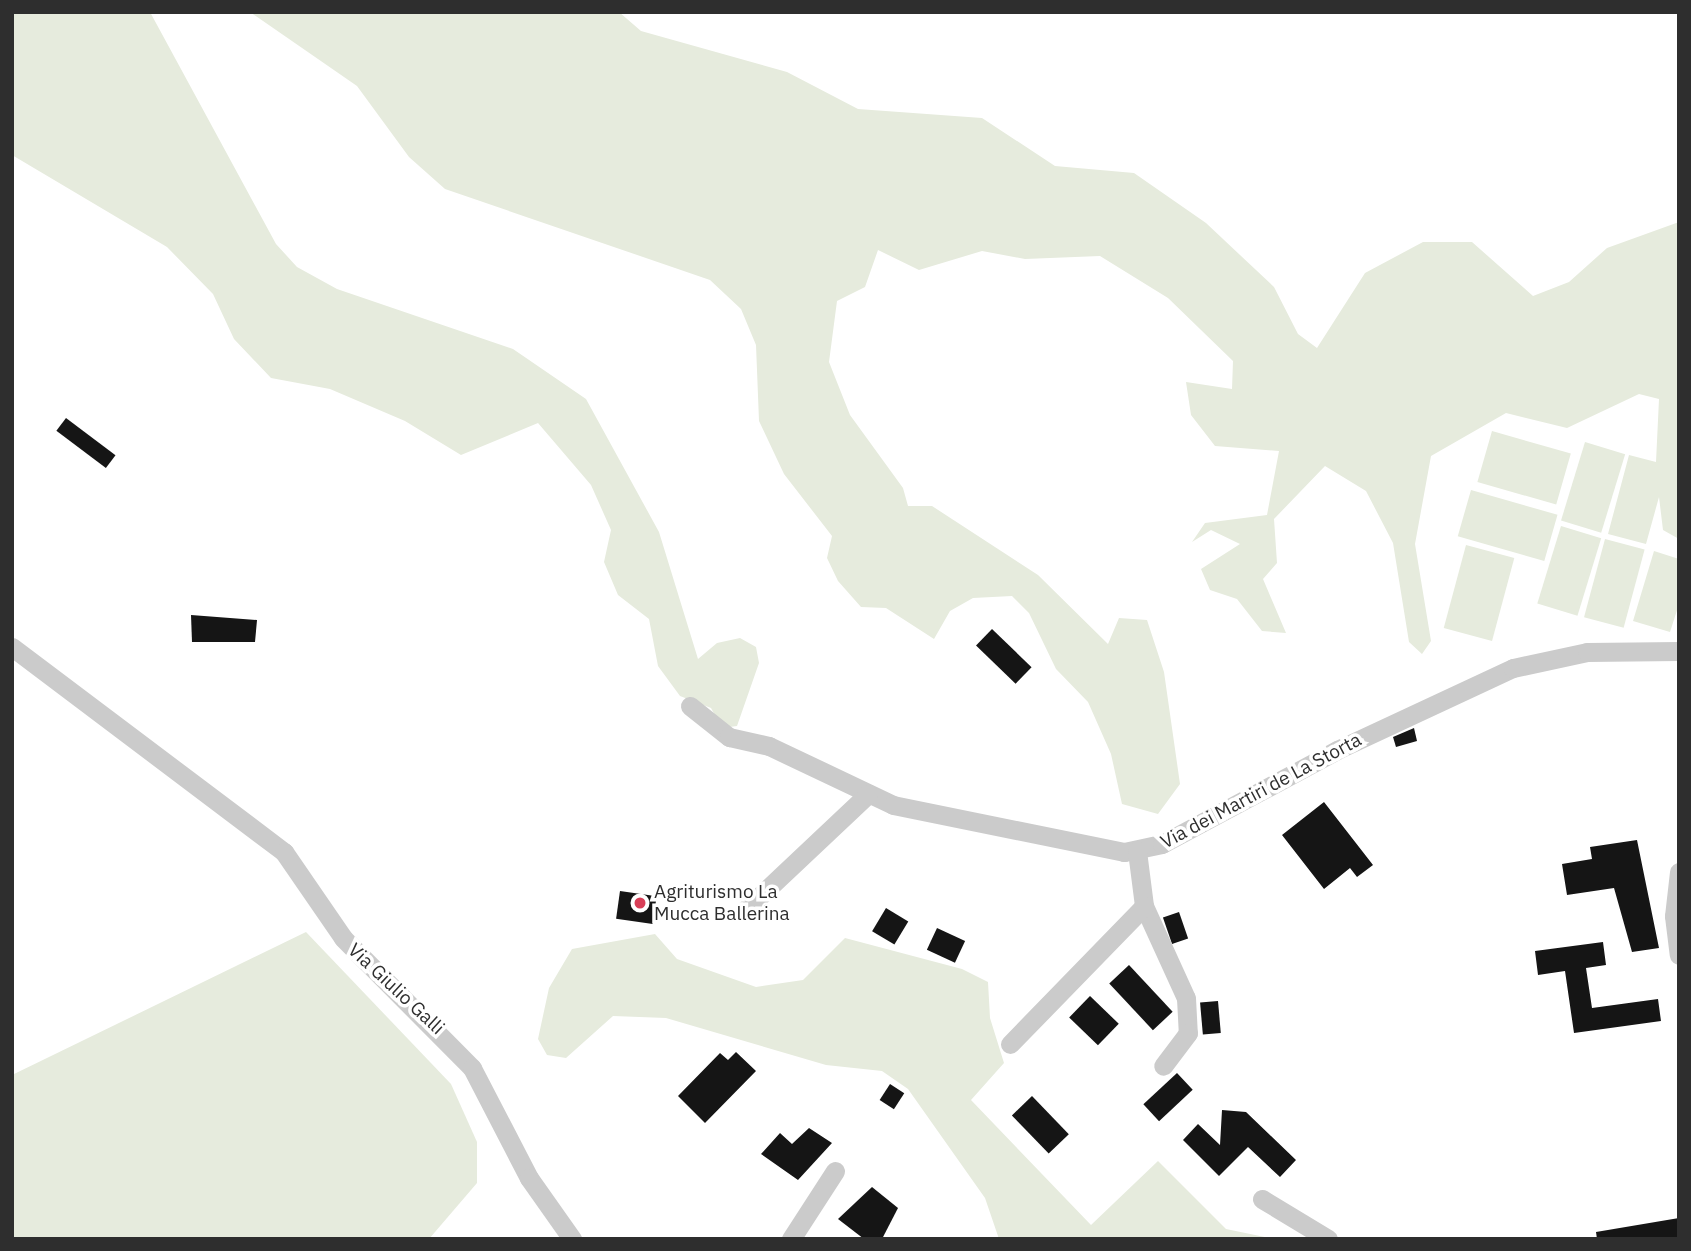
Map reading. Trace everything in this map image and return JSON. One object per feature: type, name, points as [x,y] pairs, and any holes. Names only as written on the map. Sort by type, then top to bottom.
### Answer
[{"type":"street","name":"Via Giulio Galli","points":[[12,647],[284,852],[343,938],[472,1068],[529,1178],[572,1239]]},
{"type":"street","name":"Via dei Martiri de La Storta","points":[[690,706],[729,737],[769,746],[893,805],[1137,851],[1513,668],[1587,653],[1679,651]]},
{"type":"street","points":[[746,909],[868,794]]},
{"type":"street","points":[[1137,851],[1144,906],[1185,998],[1188,1033],[1163,1066]]},
{"type":"street","points":[[1679,872],[1674,916],[1679,956]]},
{"type":"street","points":[[1010,1044],[1144,906]]},
{"type":"street","points":[[793,1236],[835,1171]]},
{"type":"street","points":[[1262,1199],[1328,1239]]},
{"type":"shaded area","points":[[12,12],[150,12],[276,244],[297,267],[337,289],[513,349],[586,399],[659,532],[698,659],[717,643],[740,638],[756,647],[759,663],[737,726],[722,728],[711,708],[680,696],[658,666],[649,619],[618,595],[604,562],[611,530],[591,485],[538,423],[461,455],[405,421],[330,389],[271,378],[234,339],[213,294],[167,247],[12,155]]},
{"type":"shaded area","points":[[250,12],[619,12],[641,31],[787,72],[858,109],[982,118],[1055,166],[1134,173],[1206,223],[1274,287],[1298,334],[1317,348],[1365,273],[1423,242],[1472,242],[1533,296],[1569,282],[1607,248],[1679,222],[1679,539],[1663,530],[1659,497],[1646,544],[1608,534],[1629,455],[1656,462],[1659,399],[1639,394],[1567,428],[1506,413],[1431,456],[1415,544],[1431,641],[1422,654],[1409,642],[1393,543],[1366,491],[1325,466],[1274,519],[1277,563],[1263,579],[1286,633],[1262,631],[1237,599],[1210,590],[1201,569],[1240,544],[1211,530],[1192,542],[1205,523],[1267,515],[1279,451],[1215,446],[1191,415],[1186,382],[1232,389],[1233,361],[1168,298],[1100,256],[1025,259],[982,251],[919,270],[878,250],[865,287],[837,301],[829,362],[850,415],[903,488],[908,506],[932,506],[1038,575],[1108,644],[1119,618],[1147,620],[1164,672],[1180,784],[1158,814],[1122,804],[1111,754],[1088,702],[1056,669],[1029,613],[1012,596],[973,598],[950,611],[934,639],[886,608],[861,607],[838,581],[827,558],[832,536],[784,474],[759,421],[756,345],[741,309],[710,280],[445,189],[409,157],[357,86]]},
{"type":"shaded area","points":[[1492,431],[1571,454],[1556,505],[1477,482]]},
{"type":"shaded area","points":[[1585,442],[1625,454],[1601,533],[1561,520]]},
{"type":"shaded area","points":[[1471,490],[1558,515],[1544,561],[1458,536]]},
{"type":"shaded area","points":[[1561,526],[1601,538],[1577,616],[1537,603]]},
{"type":"shaded area","points":[[1605,539],[1645,550],[1624,628],[1584,617]]},
{"type":"shaded area","points":[[1466,545],[1514,558],[1492,641],[1444,628]]},
{"type":"shaded area","points":[[1654,551],[1679,559],[1679,604],[1670,632],[1633,621]]},
{"type":"shaded area","points":[[306,932],[451,1084],[477,1142],[477,1183],[429,1239],[12,1239],[12,1075]]},
{"type":"shaded area","points":[[655,934],[677,959],[756,987],[803,980],[845,938],[962,969],[988,982],[990,1018],[1004,1063],[971,1100],[1091,1225],[1158,1161],[1226,1229],[1275,1239],[999,1239],[985,1198],[908,1089],[882,1071],[826,1065],[666,1018],[613,1016],[566,1058],[547,1055],[538,1039],[549,988],[572,949]]},
{"type":"building","points":[[66,418],[116,455],[106,468],[56,431]]},
{"type":"building","points":[[191,615],[257,620],[255,642],[192,642]]},
{"type":"building","points":[[992,629],[1032,667],[1016,684],[976,646]]},
{"type":"building","points":[[1414,728],[1417,741],[1396,747],[1393,737]]},
{"type":"building","points":[[1324,802],[1373,865],[1357,877],[1350,868],[1324,889],[1282,835]]},
{"type":"building","points":[[1637,840],[1659,948],[1632,952],[1614,888],[1567,895],[1562,864],[1592,859],[1590,847]]},
{"type":"building","points":[[620,891],[657,896],[653,924],[616,919]]},
{"type":"building","points":[[886,908],[908,921],[894,945],[872,931]]},
{"type":"building","points":[[1179,912],[1188,938],[1172,944],[1163,918]]},
{"type":"building","points":[[937,928],[965,941],[955,963],[927,950]]},
{"type":"building","points":[[1603,942],[1606,965],[1586,968],[1592,1008],[1658,999],[1661,1021],[1574,1033],[1565,971],[1538,975],[1535,951]]},
{"type":"building","points":[[1129,965],[1173,1012],[1153,1030],[1109,983]]},
{"type":"building","points":[[1090,996],[1119,1024],[1098,1045],[1069,1018]]},
{"type":"building","points":[[1218,1001],[1221,1033],[1203,1034],[1200,1003]]},
{"type":"building","points":[[736,1052],[756,1071],[705,1123],[678,1096],[720,1053],[728,1060]]},
{"type":"building","points":[[1177,1073],[1193,1090],[1159,1121],[1143,1104]]},
{"type":"building","points":[[890,1084],[904,1093],[894,1109],[880,1100]]},
{"type":"building","points":[[1032,1096],[1069,1134],[1049,1154],[1012,1115]]},
{"type":"building","points":[[1222,1110],[1246,1112],[1296,1160],[1280,1177],[1248,1147],[1219,1176],[1183,1140],[1198,1124],[1220,1145]]},
{"type":"building","points":[[809,1128],[832,1143],[798,1180],[761,1154],[780,1133],[792,1144]]},
{"type":"building","points":[[872,1187],[898,1208],[882,1239],[864,1239],[838,1219]]},
{"type":"building","points":[[1679,1218],[1679,1239],[1597,1239],[1596,1232]]},
{"type":"place","name":"Agriturismo La Mucca Ballerina","points":[[640,903]]}]
